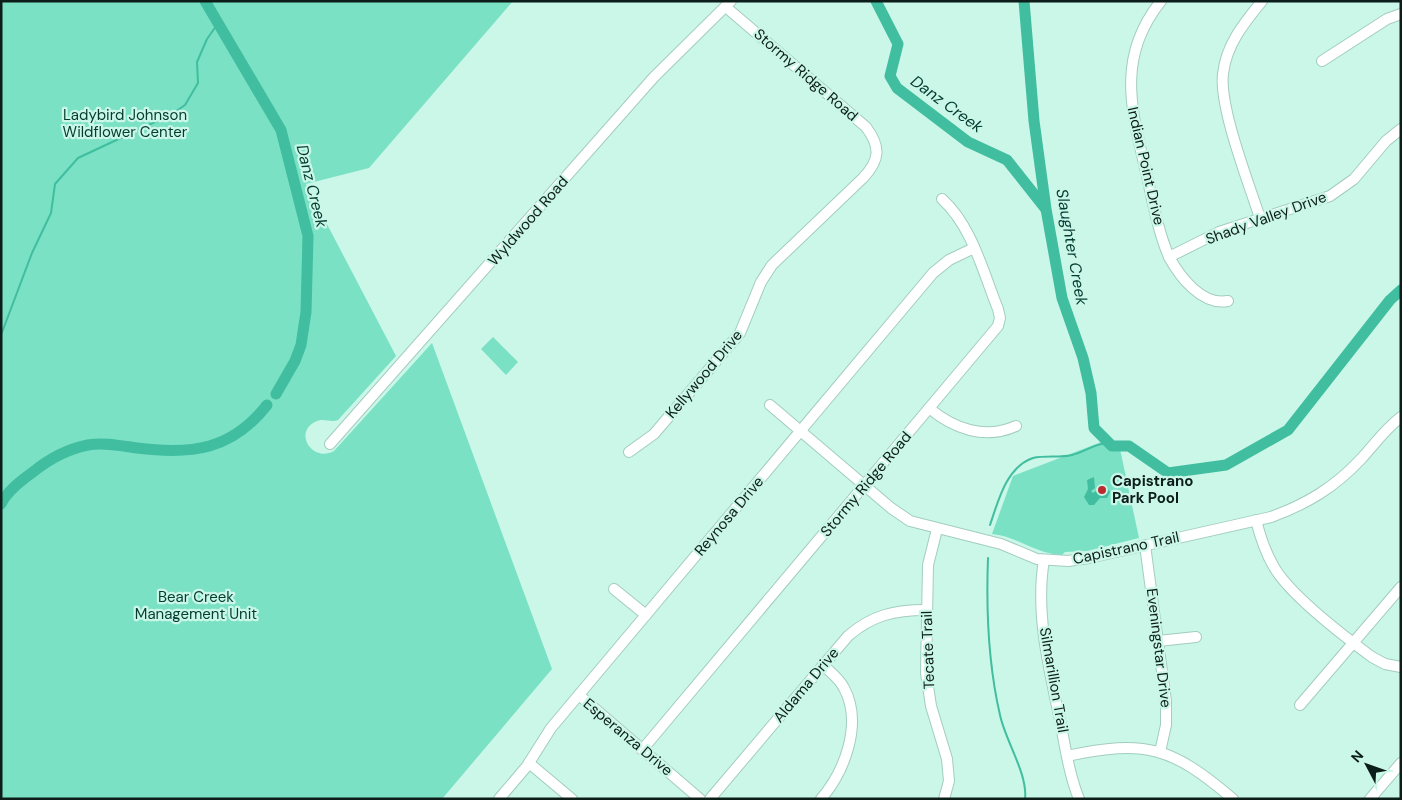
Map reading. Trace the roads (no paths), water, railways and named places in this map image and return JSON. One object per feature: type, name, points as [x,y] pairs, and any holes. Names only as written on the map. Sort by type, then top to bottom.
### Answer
[{"type":"street","name":"Indian Point Drive","points":[[1161,1],[1150,18],[1138,44],[1132,70],[1130,94],[1132,109],[1168,257],[1182,277],[1198,292],[1217,302],[1228,301]]},
{"type":"street","points":[[1260,218],[1228,115],[1223,83],[1225,63],[1234,38],[1262,1]]},
{"type":"street","name":"Stormy Ridge Road","points":[[729,4],[866,127],[872,134],[877,150]]},
{"type":"street","name":"Wyldwood Road","points":[[330,444],[654,78],[729,4]]},
{"type":"street","points":[[1322,62],[1387,19],[1401,14]]},
{"type":"street","name":"Shady Valley Drive","points":[[1168,257],[1219,232],[1318,201],[1336,192],[1354,179],[1386,141],[1401,129]]},
{"type":"street","name":"Kellywood Drive","points":[[629,452],[654,434],[721,357],[745,325],[762,282],[772,266],[863,178],[875,163],[877,150]]},
{"type":"street","name":"Stormy Ridge Road","points":[[642,750],[865,486],[1000,321],[998,309],[961,220],[942,199]]},
{"type":"street","name":"Reynosa Drive","points":[[499,799],[529,763],[551,728],[933,273],[950,260],[974,248]]},
{"type":"street","name":"Capistrano Trail","points":[[770,405],[904,517],[937,529],[1002,544],[1044,560],[1075,561],[1256,520],[1296,508],[1334,484],[1401,417]]},
{"type":"street","points":[[929,408],[949,424],[965,430],[1005,431],[1016,426]]},
{"type":"street","points":[[1256,520],[1269,556],[1285,582],[1378,661],[1401,667]]},
{"type":"street","name":"Tecate Trail","points":[[937,529],[928,565],[926,673],[931,706],[944,748],[948,769],[949,781],[944,799]]},
{"type":"street","name":"Eveningstar Drive","points":[[1145,545],[1167,717],[1160,752]]},
{"type":"street","name":"Silmarillion Trail","points":[[1044,560],[1041,578],[1041,603],[1052,681],[1067,756],[1079,799]]},
{"type":"street","points":[[1300,705],[1401,587]]},
{"type":"street","points":[[614,589],[646,615]]},
{"type":"street","name":"Aldama Drive","points":[[710,799],[848,636],[872,619],[898,611],[926,610]]},
{"type":"street","points":[[1158,641],[1196,637]]},
{"type":"street","points":[[822,665],[844,688],[850,711],[849,746],[844,765],[822,799]]},
{"type":"street","name":"Esperanza Drive","points":[[579,696],[700,799]]},
{"type":"street","points":[[1067,756],[1116,748],[1160,752],[1194,767],[1233,799]]},
{"type":"street","points":[[529,763],[572,799]]},
{"type":"street","points":[[1370,799],[1401,763]]},
{"type":"waterway","name":"Danz Creek","points":[[205,1],[281,130],[308,236],[306,312],[301,345],[295,361],[276,394]]},
{"type":"waterway","name":"Danz Creek","points":[[876,1],[898,44],[890,76],[897,88],[968,142],[1007,160],[1045,208]]},
{"type":"waterway","name":"Slaughter Creek","points":[[1024,1],[1034,121],[1046,209],[1062,298],[1083,358],[1091,393],[1094,428],[1112,446],[1129,446],[1168,473],[1226,465],[1288,430],[1390,300],[1401,290]]},
{"type":"waterway","points":[[1,335],[32,253],[51,213],[55,184],[78,158],[172,114],[185,105],[198,83],[197,62],[207,39],[219,22]]},
{"type":"waterway","name":"Danz Creek","points":[[1,504],[11,490],[39,467],[73,449],[100,444],[176,451],[209,446],[240,432],[267,405]]},
{"type":"waterway","points":[[990,525],[1004,486],[1016,469],[1024,463],[1038,457],[1072,455],[1099,444],[1109,443]]},
{"type":"waterway","points":[[988,558],[987,597],[993,676],[1000,715],[1023,779],[1025,799]]},
{"type":"place","name":"Capistrano Park Pool","points":[[1102,490]]},
{"type":"park label","name":"Ladybird Johnson Wildflower Center","points":[[125,124]]},
{"type":"park label","name":"Bear Creek Management Unit","points":[[196,606]]}]
